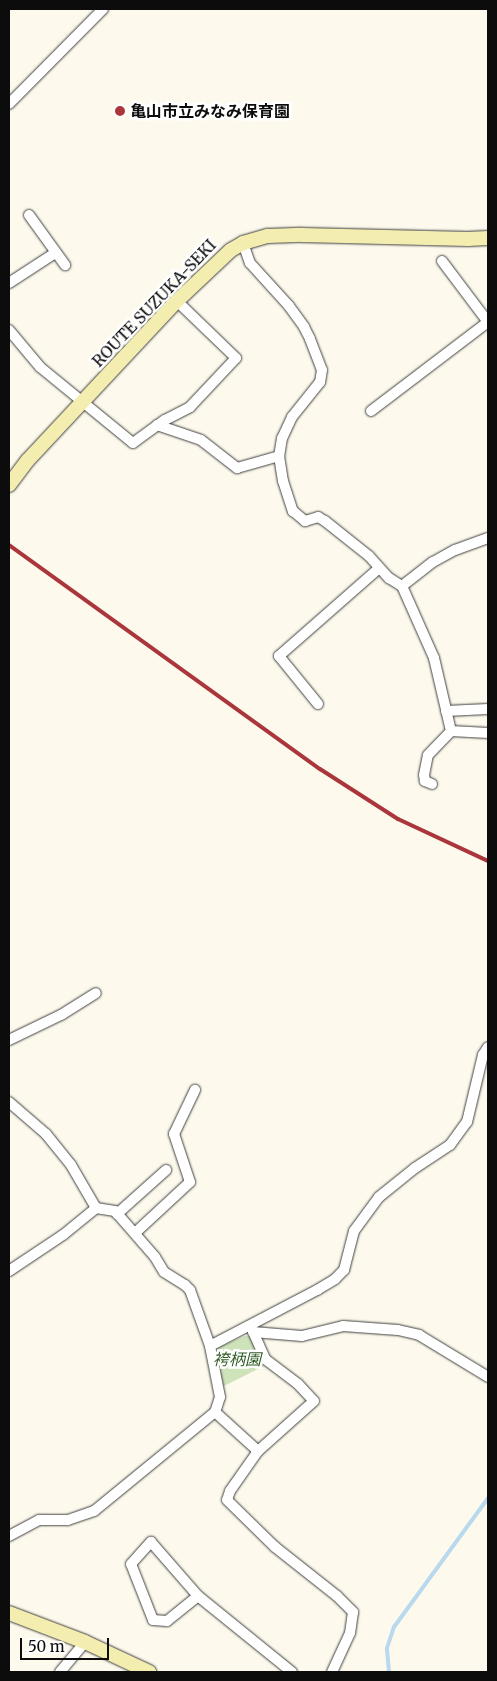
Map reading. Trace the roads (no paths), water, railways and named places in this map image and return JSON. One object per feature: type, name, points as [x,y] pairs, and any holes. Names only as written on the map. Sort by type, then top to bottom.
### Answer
[{"type":"main road","name":"ROUTE SUZUKA-SEKI","points":[[9,485],[28,460],[177,301],[231,250],[243,243],[268,236],[302,235],[488,238]]},
{"type":"main road","points":[[9,1613],[85,1642],[149,1672]]},
{"type":"street","points":[[9,104],[103,9]]},
{"type":"street","points":[[29,215],[65,265]]},
{"type":"street","points":[[243,243],[250,263],[297,317],[310,339],[322,370],[320,382],[287,426],[279,456],[293,510],[298,517],[305,521],[318,517],[326,521],[358,546],[389,578],[402,586],[434,658],[451,731]]},
{"type":"street","points":[[9,283],[55,252]]},
{"type":"street","points":[[371,411],[488,322],[442,261]]},
{"type":"street","points":[[9,330],[40,367],[133,443],[157,425],[190,407],[236,358],[177,301]]},
{"type":"street","points":[[157,425],[201,440],[237,468],[279,456]]},
{"type":"street","points":[[402,586],[433,562],[455,550],[488,538]]},
{"type":"street","points":[[318,704],[279,656],[379,568]]},
{"type":"street","points":[[446,710],[488,709]]},
{"type":"street","points":[[432,784],[425,780],[424,775],[428,755],[451,731],[488,733]]},
{"type":"street","points":[[9,1040],[60,1015],[96,993]]},
{"type":"street","points":[[210,1346],[251,1329],[336,1279],[344,1270],[354,1230],[379,1197],[415,1168],[450,1145],[467,1122],[483,1055],[488,1047]]},
{"type":"street","points":[[135,1233],[190,1182],[174,1134],[195,1090]]},
{"type":"street","points":[[9,1102],[46,1134],[70,1165],[96,1208]]},
{"type":"street","points":[[117,1214],[166,1170]]},
{"type":"street","points":[[9,1271],[63,1235],[96,1208],[115,1211],[135,1233],[164,1272],[190,1290],[210,1346],[220,1397],[215,1412],[94,1511],[68,1520],[39,1520],[9,1536]]},
{"type":"street","points":[[251,1329],[302,1336],[343,1326],[398,1330],[419,1335],[488,1377]]},
{"type":"street","points":[[251,1329],[265,1359],[298,1384],[314,1402],[258,1452],[230,1491],[227,1500],[275,1547],[337,1596],[353,1612],[350,1633],[332,1672]]},
{"type":"street","points":[[215,1412],[258,1452]]},
{"type":"street","points":[[198,1596],[167,1621],[153,1620],[131,1564],[151,1542],[198,1596],[292,1672]]},
{"type":"street","points":[[60,1672],[85,1642]]},
{"type":"waterway","points":[[389,1672],[387,1648],[394,1627],[488,1498]]},
{"type":"railway","points":[[9,545],[320,769],[398,819],[488,861]]},
{"type":"place","name":"亀山市立みなみ保育園","points":[[120,111]]},
{"type":"park label","name":"袴柄園","points":[[237,1359]]}]
